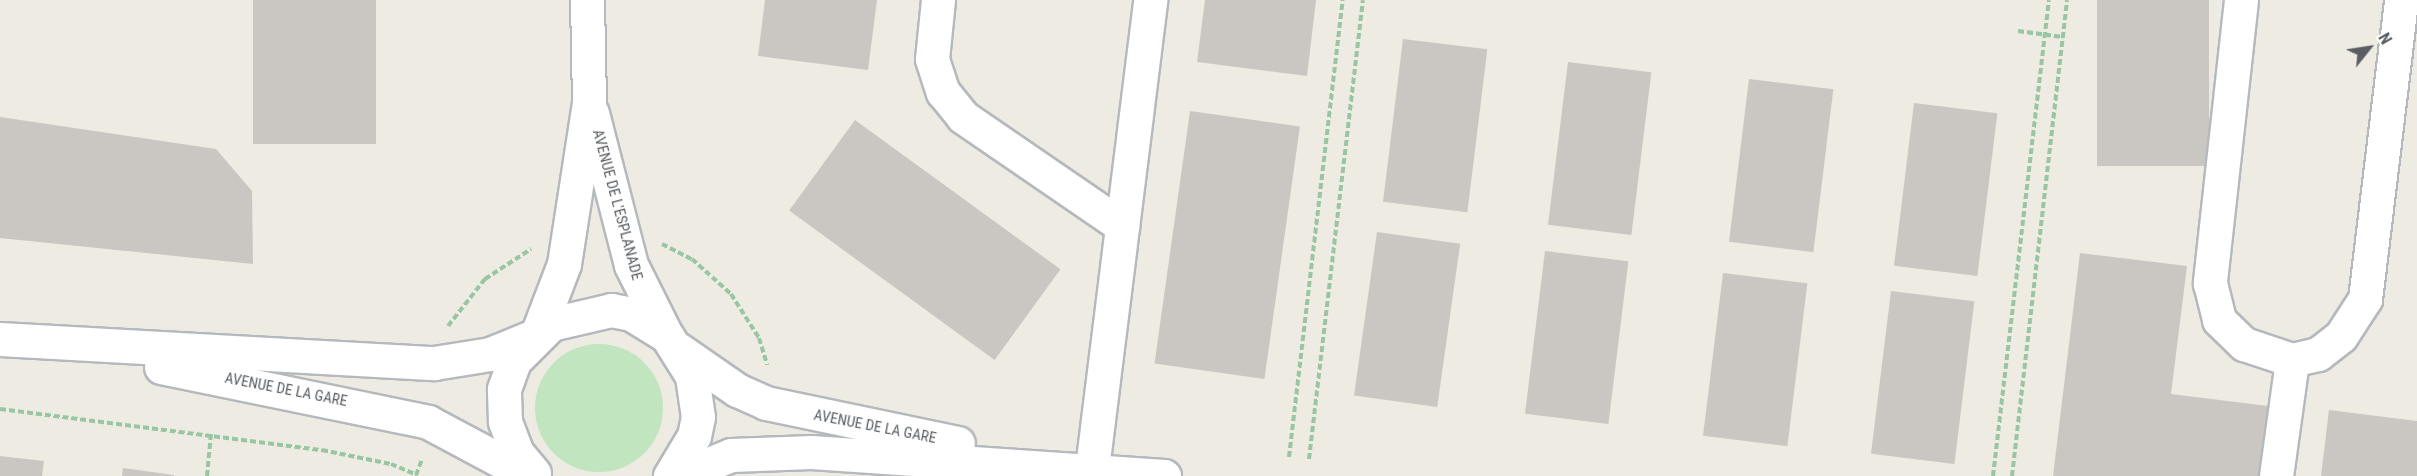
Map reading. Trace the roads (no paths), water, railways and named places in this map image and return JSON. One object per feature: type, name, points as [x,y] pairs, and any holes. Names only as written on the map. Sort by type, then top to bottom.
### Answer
[{"type":"street","name":"AVENUE DE L'ESPLANADE","points":[[536,334],[564,264],[589,103],[588,0]]},
{"type":"street","points":[[938,0],[932,59],[942,92],[963,117],[1122,226]]},
{"type":"street","points":[[1092,468],[1150,0]]},
{"type":"street","points":[[2241,0],[2211,283],[2219,320],[2244,344],[2292,360],[2318,354],[2341,336],[2365,299],[2401,0]]},
{"type":"street","name":"AVENUE DE L'ESPLANADE","points":[[589,103],[631,265],[670,340],[692,376],[698,417],[687,452],[670,476]]},
{"type":"street","name":"AVENUE DE LA GARE","points":[[15,341],[434,363],[490,354],[568,317],[611,310],[631,314],[737,390],[790,410],[1092,468]]},
{"type":"street","points":[[536,334],[507,375],[502,404],[517,453],[537,476]]},
{"type":"street","name":"AVENUE DE LA GARE","points":[[15,341],[385,409],[450,430],[529,476]]},
{"type":"street","points":[[2276,476],[2292,360]]},
{"type":"street","name":"AVENUE DE LA GARE","points":[[680,476],[731,455],[778,452],[1092,468],[1164,476]]}]
